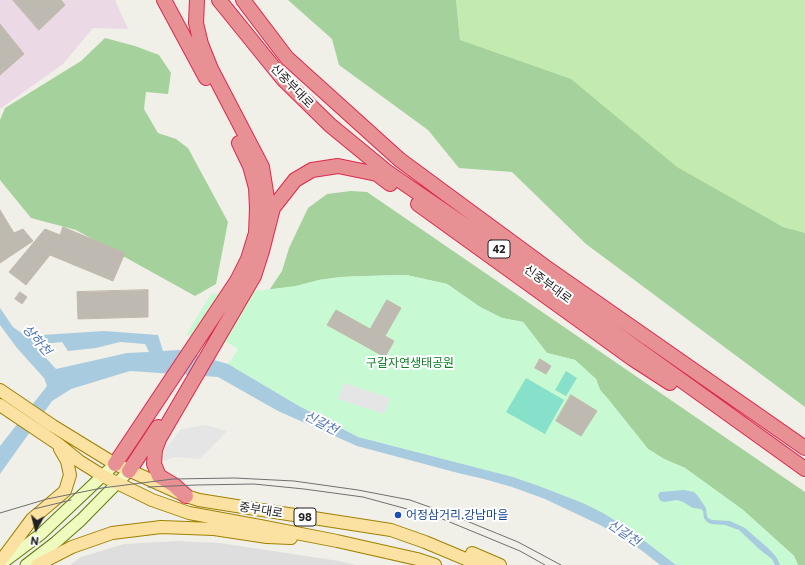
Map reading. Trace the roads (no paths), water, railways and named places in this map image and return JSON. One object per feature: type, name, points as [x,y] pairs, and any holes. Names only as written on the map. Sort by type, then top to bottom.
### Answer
[{"type":"highway","points":[[114,464],[237,281],[248,259],[256,233],[256,188],[250,166],[225,114],[164,0]]},
{"type":"highway","points":[[197,0],[196,23],[201,44],[211,68],[262,167],[267,198],[262,251]]},
{"type":"highway","name":"신중부대로","points":[[219,0],[283,79],[330,124],[386,171],[479,234],[805,470]]},
{"type":"highway","name":"신중부대로","points":[[243,0],[286,58],[400,160],[544,266],[805,448]]},
{"type":"highway","points":[[186,496],[174,485],[159,476],[154,464],[155,450],[159,439],[254,276],[273,208],[295,180],[312,170],[338,166],[376,174],[633,359],[805,470]]},
{"type":"highway","points":[[129,471],[224,327]]},
{"type":"main road","name":"중부대로","points":[[0,390],[53,426],[114,464],[186,496],[199,500],[391,530],[425,542],[480,565]]},
{"type":"main road","name":"중부대로","points":[[0,405],[58,444],[79,461],[116,483],[152,500],[189,513],[337,541],[417,559],[435,565]]},
{"type":"main road","points":[[0,564],[32,519],[65,491],[70,475],[67,461],[58,444]]},
{"type":"main road","points":[[0,564],[41,534],[114,464]]},
{"type":"main road","points":[[26,565],[81,520],[129,471]]},
{"type":"main road","points":[[37,565],[72,547],[112,534],[161,528],[214,529],[267,537],[337,541]]},
{"type":"main road","points":[[391,530],[434,538],[500,565]]},
{"type":"main road","points":[[417,559],[430,565]]},
{"type":"water","points":[[0,308],[13,327],[26,336],[104,331],[158,335],[163,351],[179,350],[228,364],[299,406],[358,437],[513,477],[583,503],[627,528],[676,565],[660,565],[622,537],[545,499],[484,479],[357,446],[278,411],[218,377],[130,371],[71,389],[52,401],[0,474],[0,446],[47,386],[44,378],[17,348],[0,325]],"holes":[[[62,342],[68,351],[96,348],[120,342],[145,344],[149,352],[127,353],[56,369],[34,345]]]},
{"type":"water","points":[[684,490],[694,492],[697,495],[706,508],[708,518],[712,520],[730,521],[745,528],[769,549],[777,558],[780,565],[775,565],[772,559],[739,530],[725,525],[711,524],[707,522],[701,509],[693,508],[677,500],[664,502],[659,499],[658,495],[660,492]]},
{"type":"tram line","points":[[0,513],[47,499],[102,488],[173,479],[235,478],[294,481],[358,490],[410,500],[452,515],[518,542],[561,565]]},
{"type":"tram line","points":[[148,487],[254,484],[363,497],[440,518],[520,551],[545,565]]},
{"type":"tram line","points":[[34,509],[71,500]]},
{"type":"place","name":"어정삼거리.강남마을","points":[[398,515]]},
{"type":"water label","name":"상하천","points":[[37,340]]},
{"type":"water label","name":"신갈천","points":[[321,423]]},
{"type":"water label","name":"신갈천","points":[[624,533]]},
{"type":"park label","name":"구갈자연생태공원","points":[[410,363]]}]
